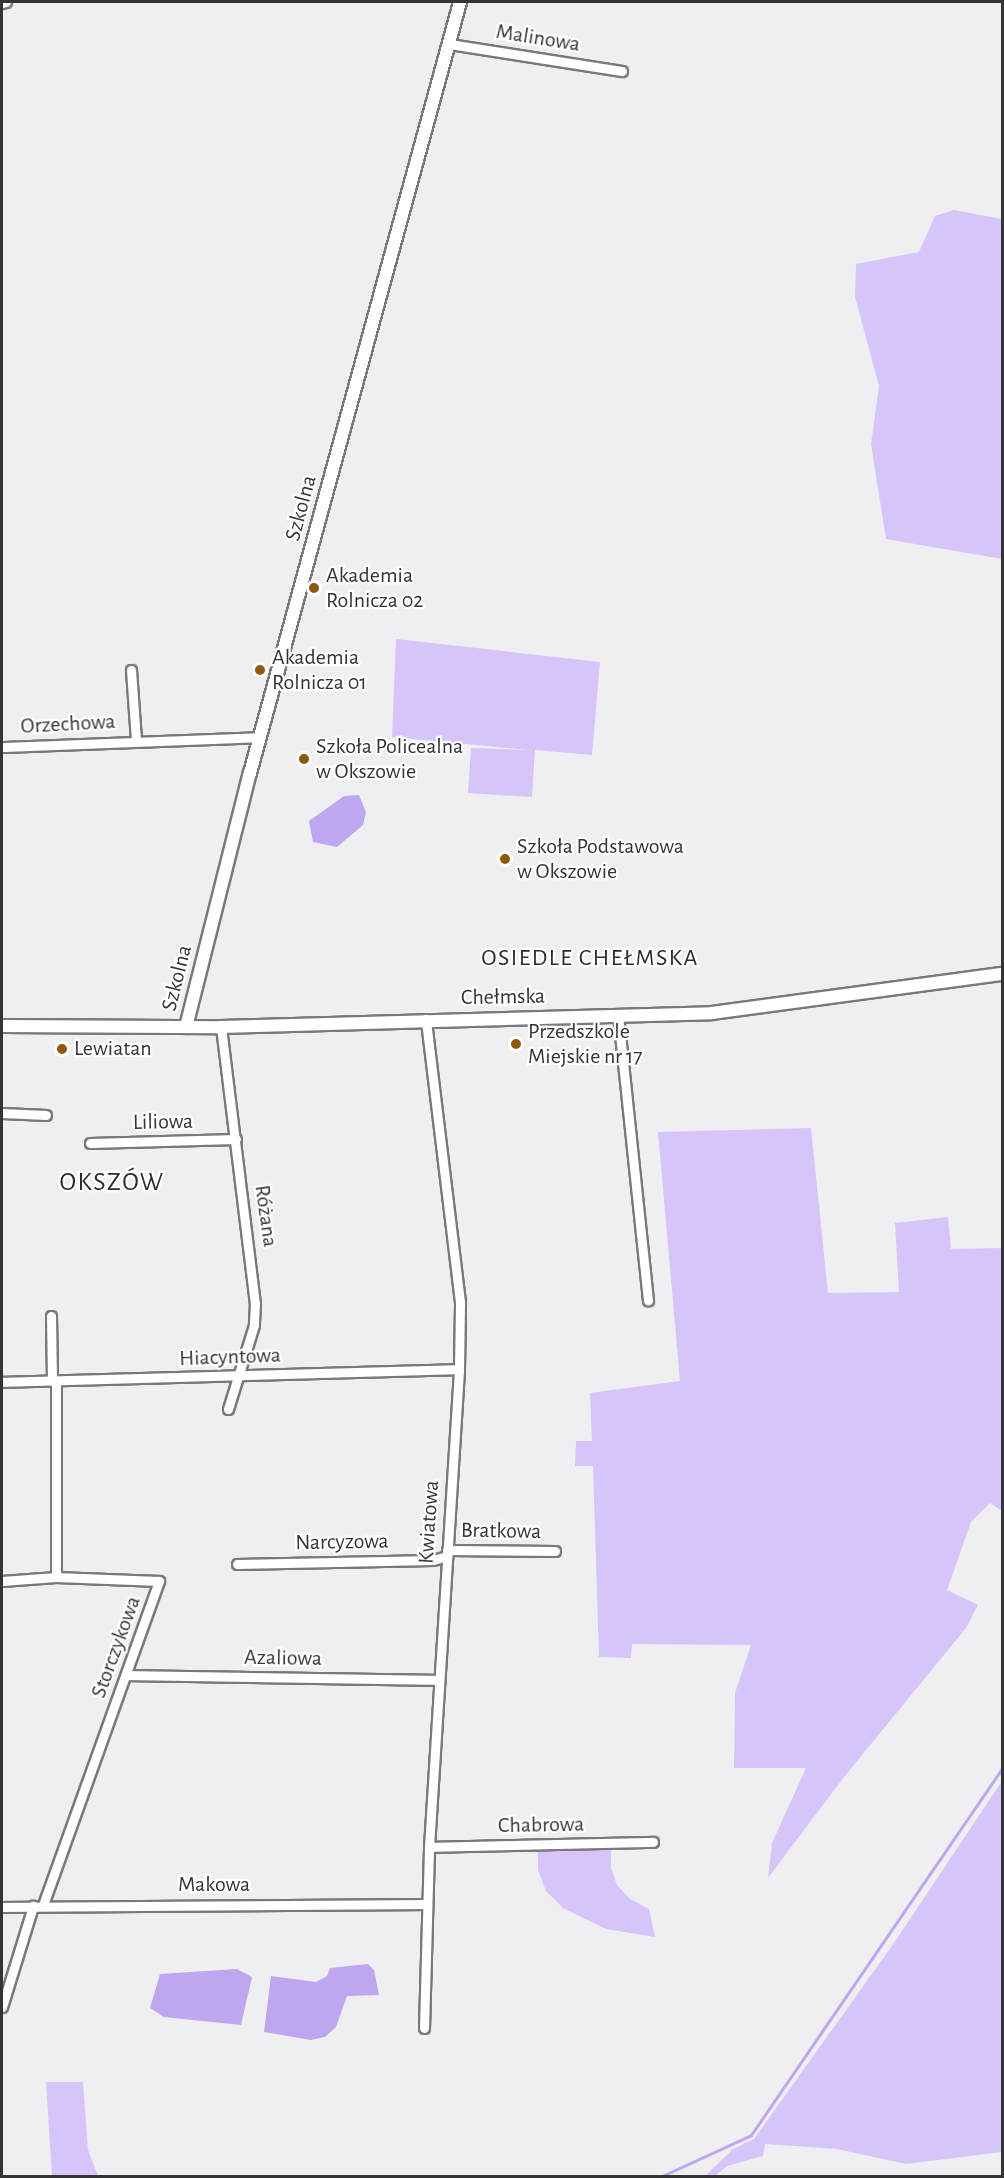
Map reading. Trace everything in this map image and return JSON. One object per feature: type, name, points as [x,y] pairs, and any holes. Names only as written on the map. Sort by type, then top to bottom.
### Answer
[{"type":"street","points":[[2,3],[6,2]]},
{"type":"street","name":"Szkolna","points":[[186,1027],[260,736],[460,2]]},
{"type":"street","name":"Malinowa","points":[[449,44],[622,70]]},
{"type":"street","name":"Orzechowa","points":[[131,670],[136,740]]},
{"type":"street","name":"Orzechowa","points":[[2,747],[260,736]]},
{"type":"street","name":"Chełmska","points":[[2,1026],[221,1027],[426,1019],[725,1012],[1002,974]]},
{"type":"street","points":[[618,1015],[648,1300]]},
{"type":"street","name":"Kwiatowa","points":[[424,2028],[429,1847],[459,1369],[460,1302],[426,1019]]},
{"type":"street","name":"Różana","points":[[221,1027],[255,1303],[254,1324],[228,1409]]},
{"type":"street","points":[[2,1113],[46,1115]]},
{"type":"street","name":"Liliowa","points":[[90,1143],[236,1139]]},
{"type":"street","points":[[2,1581],[56,1577],[51,1316]]},
{"type":"street","name":"Hiacyntowa","points":[[2,1382],[459,1369]]},
{"type":"street","name":"Bratkowa","points":[[447,1553],[555,1551]]},
{"type":"street","name":"Narcyzowa","points":[[237,1564],[433,1560],[447,1553]]},
{"type":"street","name":"Storczykowa","points":[[2,2007],[38,1906],[127,1675],[159,1581],[56,1577]]},
{"type":"street","name":"Azaliowa","points":[[127,1675],[439,1680]]},
{"type":"street","name":"Chabrowa","points":[[429,1847],[653,1842]]},
{"type":"street","name":"Makowa","points":[[2,1907],[427,1904]]},
{"type":"shaded area","points":[[954,210],[1002,219],[1002,559],[886,539],[871,444],[879,386],[855,297],[856,264],[919,252],[935,216]]},
{"type":"shaded area","points":[[396,639],[600,662],[592,755],[535,750],[532,797],[468,793],[471,748],[529,750],[392,737]]},
{"type":"shaded area","points":[[359,795],[366,812],[363,825],[337,847],[313,842],[309,821],[344,796]]},
{"type":"shaded area","points":[[811,1128],[828,1293],[899,1292],[895,1223],[948,1217],[951,1249],[1002,1248],[1002,1511],[990,1503],[971,1522],[947,1590],[978,1605],[966,1628],[844,1777],[768,1878],[772,1843],[806,1768],[734,1768],[735,1693],[751,1645],[632,1644],[631,1658],[599,1657],[593,1466],[575,1466],[576,1441],[592,1441],[590,1393],[680,1381],[658,1132]]},
{"type":"shaded area","points":[[1002,1781],[1002,2152],[906,2164],[837,2149],[765,2144],[763,2156],[727,2166],[715,2176],[705,2176],[733,2149],[754,2139],[894,1943]]},
{"type":"shaded area","points":[[611,1847],[611,1868],[617,1885],[630,1899],[649,1909],[655,1937],[606,1929],[563,1908],[546,1891],[538,1870],[538,1849]]},
{"type":"shaded area","points":[[368,1964],[374,1970],[379,1995],[347,1996],[336,2027],[325,2037],[311,2040],[264,2032],[271,1976],[316,1982],[327,1976],[330,1968]]},
{"type":"shaded area","points":[[237,1969],[252,1977],[241,2025],[164,2017],[150,2008],[160,1974]]},
{"type":"shaded area","points":[[46,2082],[83,2082],[88,2150],[98,2176],[52,2176]]},
{"type":"waterway","points":[[662,2176],[751,2135],[1002,1769]]},
{"type":"place","name":"Akademia Rolnicza 02","points":[[314,588]]},
{"type":"place","name":"Akademia Rolnicza 01","points":[[260,670]]},
{"type":"place","name":"Szkoła Policealna w Okszowie","points":[[304,759]]},
{"type":"place","name":"Szkoła Podstawowa w Okszowie","points":[[505,859]]},
{"type":"place","name":"Przedszkole Miejskie nr 17","points":[[516,1044]]},
{"type":"place","name":"Lewiatan","points":[[62,1049]]},
{"type":"district","name":"OSIEDLE CHEŁMSKA","points":[[590,959]]},
{"type":"district","name":"OKSZÓW","points":[[112,1183]]}]
